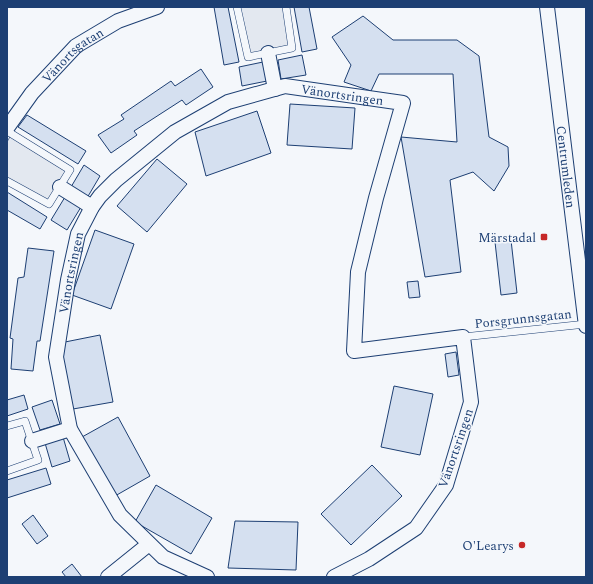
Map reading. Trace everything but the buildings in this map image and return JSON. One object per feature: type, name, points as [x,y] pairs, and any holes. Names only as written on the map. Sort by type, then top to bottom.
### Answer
[{"type":"street","name":"Vänortsgatan","points":[[7,128],[32,93],[76,46],[118,21],[157,7]]},
{"type":"street","name":"Centrumleden","points":[[547,7],[586,325]]},
{"type":"street","points":[[268,53],[275,89]]},
{"type":"street","name":"Vänortsringen","points":[[207,577],[190,574],[163,557],[120,515],[70,429],[56,357],[68,280],[78,234],[92,207],[100,196],[116,180],[175,132],[228,102],[285,86],[404,103],[376,198],[358,272],[354,351],[463,336],[471,402],[446,485],[416,528],[369,559],[334,577]]},
{"type":"street","points":[[60,187],[92,207]]},
{"type":"street","points":[[32,441],[70,429]]},
{"type":"street","points":[[108,577],[149,544]]},
{"type":"lane","points":[[237,7],[248,57],[292,48],[286,7]]},
{"type":"lane","points":[[7,131],[70,170],[49,204],[7,181]]},
{"type":"lane","name":"Porsgrunnsgatan","points":[[463,336],[586,325]]},
{"type":"lane","points":[[7,426],[25,421],[38,460],[7,471]]},
{"type":"shaded area","points":[[237,7],[287,7],[293,49],[247,58]]},
{"type":"shaded area","points":[[12,133],[72,169],[50,206],[7,182],[7,142]]},
{"type":"place","name":"Märstadal","points":[[544,237]]},
{"type":"place","name":"O'Learys","points":[[522,545]]}]
